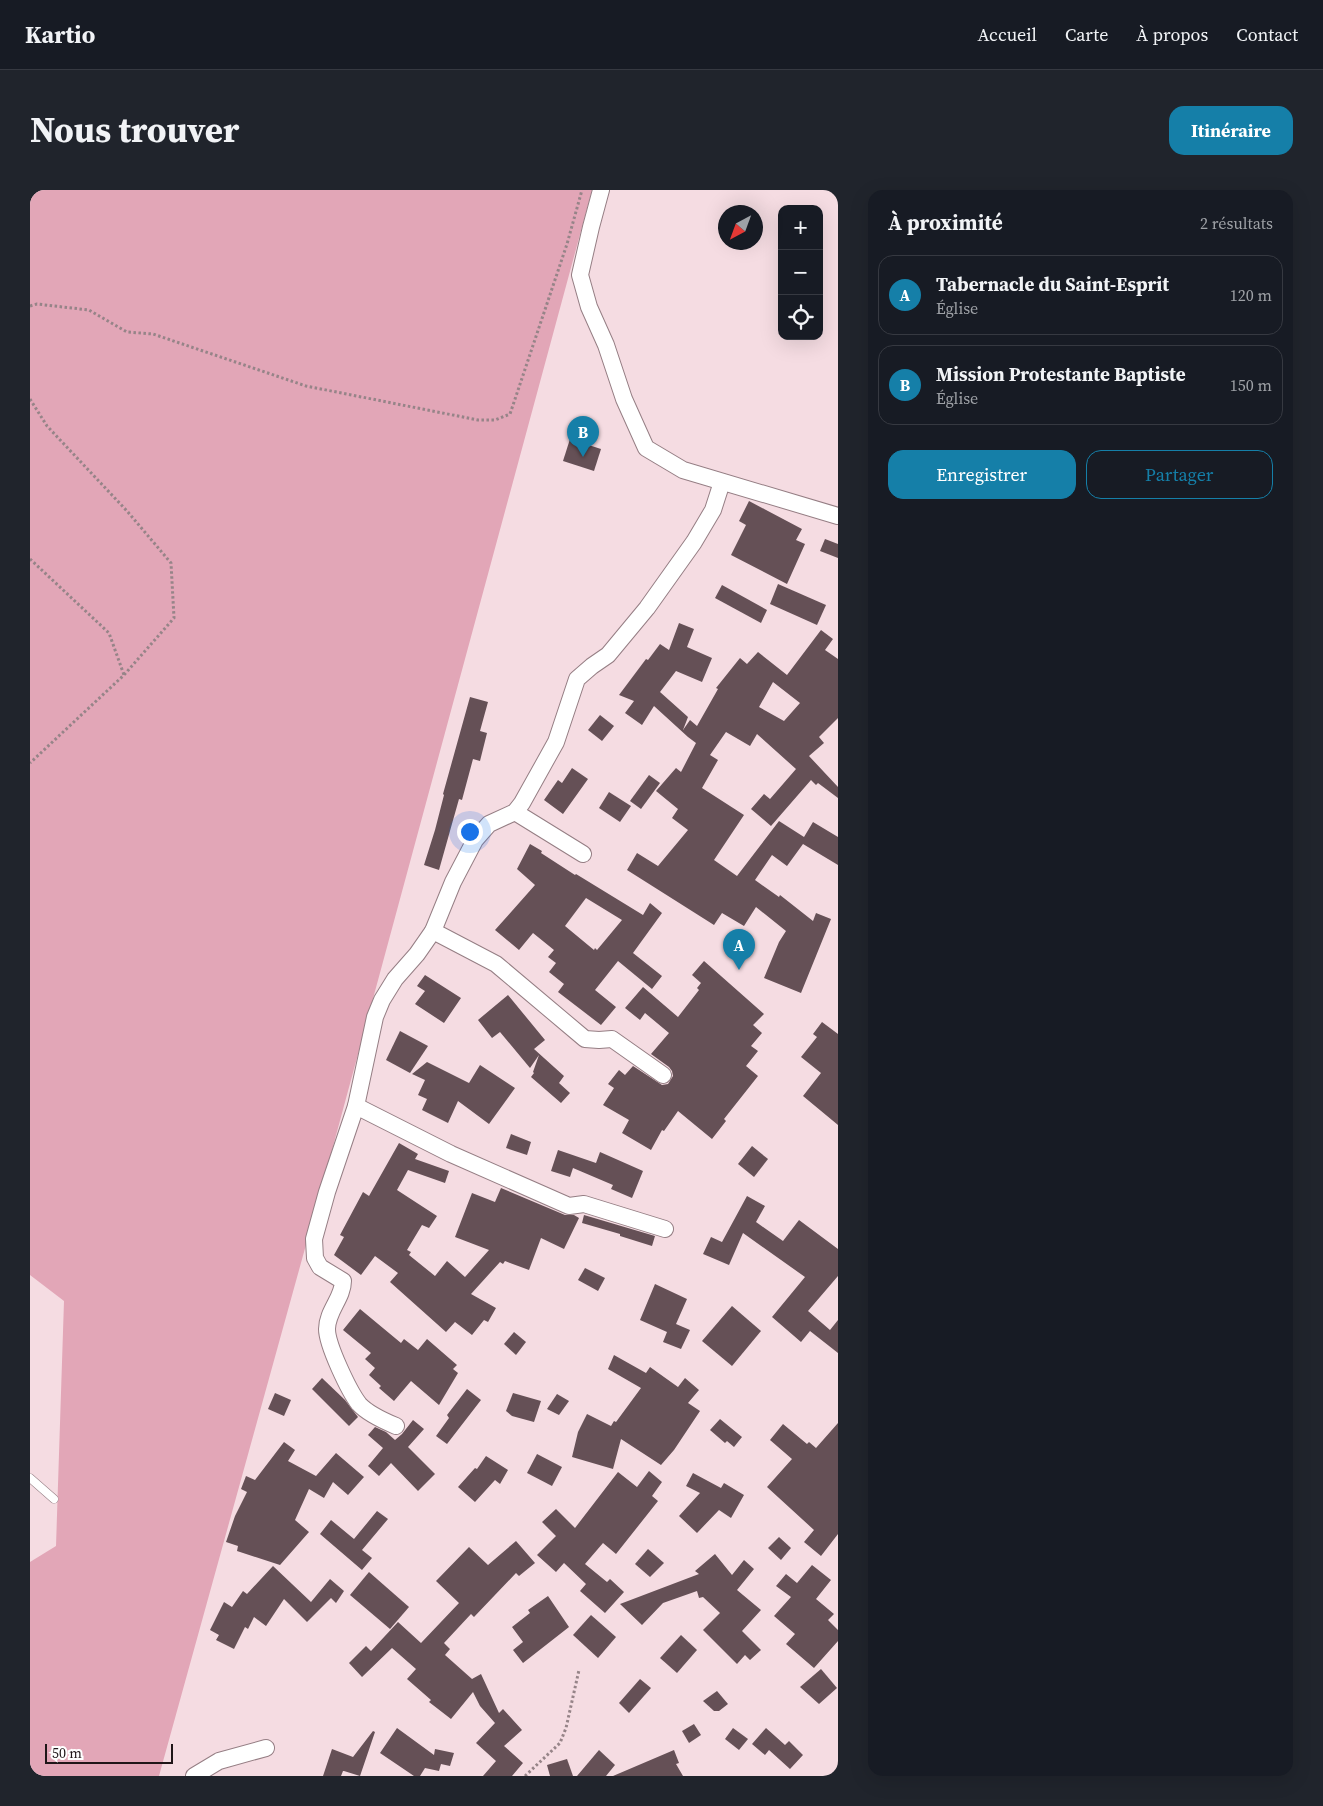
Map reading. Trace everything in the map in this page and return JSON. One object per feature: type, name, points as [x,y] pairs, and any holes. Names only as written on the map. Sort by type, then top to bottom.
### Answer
[{"type":"street","points":[[601,190],[590,227],[580,276],[624,399],[646,448],[683,470],[838,516]]},
{"type":"street","points":[[396,1426],[382,1420],[360,1404],[345,1379],[327,1329],[333,1307],[343,1288],[343,1281],[320,1267],[315,1258],[314,1239],[327,1192],[356,1106],[374,1018],[382,1000],[395,980],[417,954],[433,930],[453,882],[475,840],[489,824],[515,812],[522,804],[556,742],[577,679],[608,655],[647,608],[694,542],[713,510],[722,482]]},
{"type":"street","points":[[515,812],[582,854]]},
{"type":"street","points":[[433,930],[496,964],[585,1039],[612,1039],[663,1075]]},
{"type":"street","points":[[356,1106],[451,1154],[569,1206],[584,1204],[665,1229]]},
{"type":"street","points":[[194,1776],[219,1761],[266,1748]]},
{"type":"lane","points":[[30,1478],[54,1499]]},
{"type":"path","points":[[30,306],[37,304],[89,310],[127,332],[153,334],[306,386],[478,420],[495,420],[510,414],[567,244],[582,190]]},
{"type":"path","points":[[30,399],[47,426],[127,512],[171,563],[174,618],[124,675],[30,763]]},
{"type":"path","points":[[30,559],[109,633],[124,675]]},
{"type":"path","points":[[525,1776],[560,1743],[566,1728],[579,1670]]},
{"type":"shaded area","points":[[30,190],[592,190],[322,1187],[159,1776],[30,1776],[30,1562],[56,1546],[64,1301],[30,1275]]},
{"type":"building","points":[[570,439],[601,449],[594,471],[563,461]]},
{"type":"building","points":[[749,501],[802,529],[796,540],[805,544],[787,584],[731,555],[746,525],[739,521]]},
{"type":"building","points":[[825,539],[838,544],[838,558],[820,551]]},
{"type":"building","points":[[778,584],[826,605],[817,625],[770,604]]},
{"type":"building","points":[[722,585],[767,610],[761,623],[715,598]]},
{"type":"building","points":[[679,623],[694,629],[687,647],[712,658],[702,682],[676,671],[660,692],[688,717],[683,730],[690,720],[697,726],[718,689],[716,688],[740,658],[747,664],[758,652],[787,675],[821,630],[833,639],[825,650],[838,659],[838,718],[819,737],[824,743],[809,756],[838,787],[838,798],[811,780],[771,826],[751,809],[764,794],[770,799],[796,769],[757,734],[750,746],[726,732],[710,755],[718,760],[702,788],[744,815],[714,860],[737,876],[779,821],[804,837],[813,822],[838,837],[838,865],[803,844],[787,866],[772,855],[755,880],[779,897],[780,895],[813,921],[816,913],[831,919],[801,993],[764,978],[779,942],[786,931],[756,907],[744,926],[722,913],[714,925],[627,870],[637,853],[658,866],[688,830],[672,818],[678,809],[656,791],[676,768],[681,772],[696,743],[654,706],[642,725],[625,713],[634,701],[619,695],[646,659],[648,660],[660,644],[669,650]],"holes":[[[773,682],[800,703],[784,721],[759,707]]]},
{"type":"building","points":[[470,697],[488,702],[480,731],[487,733],[480,761],[473,759],[462,800],[459,799],[439,870],[424,865]]},
{"type":"building","points":[[600,715],[614,726],[602,741],[588,730]]},
{"type":"building","points":[[572,768],[588,779],[563,814],[544,800],[558,780],[562,783]]},
{"type":"building","points":[[649,775],[660,783],[641,809],[630,801]]},
{"type":"building","points":[[609,792],[631,806],[620,822],[599,808]]},
{"type":"building","points":[[530,844],[575,875],[643,915],[650,903],[662,913],[633,953],[662,976],[652,989],[618,961],[595,990],[616,1007],[601,1025],[558,992],[564,984],[549,972],[556,963],[548,957],[554,950],[533,933],[519,950],[495,930],[535,885],[517,869]],"holes":[[[586,898],[622,920],[597,950],[595,948],[594,950],[565,926]]]},
{"type":"building","points":[[704,961],[764,1014],[753,1025],[762,1033],[751,1046],[758,1051],[746,1066],[758,1076],[724,1119],[726,1121],[712,1139],[678,1111],[664,1131],[662,1130],[651,1150],[622,1133],[629,1120],[603,1105],[614,1088],[608,1084],[619,1070],[625,1075],[633,1066],[662,1085],[668,1084],[673,1076],[669,1067],[651,1054],[669,1033],[645,1013],[640,1020],[625,1008],[643,987],[678,1017],[699,990],[697,988],[701,983],[692,975]]},
{"type":"building","points":[[425,975],[461,998],[444,1023],[415,1004],[425,991],[417,986]]},
{"type":"building","points":[[508,995],[545,1040],[534,1049],[564,1076],[559,1083],[570,1093],[561,1103],[531,1077],[539,1055],[530,1068],[500,1032],[492,1038],[478,1020]]},
{"type":"building","points":[[822,1022],[838,1034],[838,1125],[803,1096],[821,1073],[801,1057],[817,1037],[813,1034]]},
{"type":"building","points":[[400,1031],[428,1046],[410,1073],[386,1060]]},
{"type":"building","points":[[427,1062],[469,1083],[480,1065],[515,1088],[489,1124],[458,1101],[448,1123],[422,1110],[427,1099],[418,1095],[425,1080],[412,1074]]},
{"type":"building","points":[[511,1134],[531,1142],[527,1155],[506,1148]]},
{"type":"building","points":[[399,1143],[418,1154],[415,1159],[449,1171],[445,1183],[408,1170],[397,1190],[437,1216],[429,1228],[422,1225],[407,1250],[411,1252],[409,1255],[435,1276],[447,1261],[465,1277],[489,1250],[455,1237],[472,1193],[495,1202],[501,1188],[565,1215],[574,1215],[579,1218],[564,1249],[541,1238],[529,1270],[505,1261],[503,1264],[500,1262],[471,1294],[496,1308],[488,1322],[484,1320],[472,1335],[455,1322],[446,1332],[390,1282],[398,1273],[375,1256],[361,1275],[334,1255],[344,1237],[340,1235],[363,1192],[369,1196]]},
{"type":"building","points":[[752,1146],[768,1159],[754,1177],[738,1164]]},
{"type":"building","points":[[558,1150],[596,1163],[600,1152],[643,1171],[632,1198],[611,1189],[613,1185],[573,1168],[570,1177],[551,1171]]},
{"type":"building","points":[[747,1196],[765,1206],[756,1222],[783,1241],[799,1220],[838,1249],[838,1276],[808,1311],[830,1330],[838,1320],[838,1353],[810,1331],[801,1342],[772,1317],[805,1277],[743,1233],[729,1265],[703,1254],[711,1237],[722,1242]]},
{"type":"building","points":[[584,1215],[655,1236],[652,1246],[582,1223]]},
{"type":"building","points":[[585,1268],[605,1278],[598,1291],[578,1280]]},
{"type":"building","points":[[655,1284],[687,1299],[676,1324],[690,1330],[681,1349],[663,1342],[667,1332],[640,1320]]},
{"type":"building","points":[[732,1306],[761,1331],[732,1366],[702,1341]]},
{"type":"building","points":[[360,1309],[401,1343],[404,1339],[418,1350],[427,1339],[457,1365],[453,1369],[458,1373],[439,1405],[411,1381],[394,1401],[379,1388],[381,1386],[369,1375],[375,1368],[365,1359],[371,1353],[343,1330]]},
{"type":"building","points":[[514,1332],[526,1342],[516,1355],[504,1344]]},
{"type":"building","points":[[614,1355],[646,1373],[650,1367],[678,1387],[685,1378],[699,1390],[688,1403],[700,1411],[674,1450],[661,1465],[621,1439],[613,1469],[572,1457],[578,1432],[587,1414],[611,1426],[641,1388],[608,1369]]},
{"type":"building","points":[[322,1378],[345,1400],[358,1417],[349,1426],[312,1389]]},
{"type":"building","points":[[467,1389],[481,1400],[447,1444],[436,1436],[449,1418],[447,1415]]},
{"type":"building","points":[[275,1393],[291,1400],[284,1416],[268,1409]]},
{"type":"building","points":[[513,1393],[541,1401],[534,1422],[512,1416],[506,1411]]},
{"type":"building","points":[[557,1394],[569,1401],[559,1415],[547,1409]]},
{"type":"building","points":[[720,1419],[742,1437],[734,1447],[727,1441],[725,1443],[710,1430]]},
{"type":"building","points":[[413,1420],[424,1429],[408,1447],[435,1474],[418,1491],[391,1463],[379,1476],[368,1466],[383,1448],[368,1435],[375,1427],[386,1432],[395,1440]]},
{"type":"building","points":[[838,1423],[838,1534],[821,1556],[804,1542],[814,1530],[767,1487],[792,1459],[770,1440],[783,1424],[807,1444],[809,1442],[816,1448]]},
{"type":"building","points":[[284,1442],[295,1450],[288,1461],[316,1476],[336,1453],[364,1477],[348,1495],[333,1482],[324,1498],[309,1489],[295,1520],[309,1532],[280,1565],[237,1551],[238,1546],[226,1542],[235,1516],[247,1492],[241,1489],[246,1476],[255,1480]]},
{"type":"building","points":[[537,1454],[562,1467],[552,1486],[527,1473]]},
{"type":"building","points":[[486,1456],[508,1470],[500,1484],[495,1480],[475,1502],[458,1487],[475,1468],[477,1469]]},
{"type":"building","points":[[649,1471],[662,1482],[652,1496],[658,1501],[616,1554],[603,1543],[585,1564],[607,1582],[610,1579],[624,1592],[605,1613],[580,1591],[586,1584],[564,1563],[556,1572],[537,1555],[556,1536],[542,1522],[556,1509],[575,1528],[618,1472],[637,1487]]},
{"type":"building","points":[[693,1473],[721,1488],[724,1483],[744,1495],[731,1518],[719,1510],[697,1533],[679,1516],[700,1493],[686,1486]]},
{"type":"building","points":[[377,1511],[388,1519],[362,1550],[372,1558],[362,1570],[320,1534],[331,1520],[354,1539]]},
{"type":"building","points":[[779,1537],[791,1548],[781,1560],[768,1548]]},
{"type":"building","points":[[516,1541],[535,1563],[519,1576],[516,1573],[474,1617],[471,1614],[444,1643],[450,1649],[445,1655],[472,1679],[481,1674],[499,1713],[503,1709],[522,1730],[504,1746],[523,1763],[512,1776],[483,1776],[496,1761],[476,1743],[495,1723],[480,1706],[473,1692],[451,1719],[429,1702],[431,1700],[407,1679],[416,1669],[392,1648],[362,1677],[349,1663],[366,1646],[371,1651],[398,1622],[421,1643],[459,1603],[436,1581],[469,1547],[488,1565]]},
{"type":"building","points":[[648,1549],[664,1563],[650,1577],[635,1564]]},
{"type":"building","points":[[715,1554],[732,1575],[744,1560],[754,1569],[737,1590],[761,1610],[742,1631],[761,1650],[750,1660],[745,1655],[737,1664],[703,1630],[720,1613],[703,1597],[699,1598],[697,1591],[663,1603],[642,1625],[620,1604],[699,1574],[695,1571]]},
{"type":"building","points":[[812,1565],[831,1580],[816,1599],[834,1614],[828,1620],[838,1630],[838,1641],[814,1668],[786,1644],[795,1634],[774,1616],[791,1597],[776,1586],[786,1574],[797,1583]]},
{"type":"building","points":[[273,1566],[311,1602],[330,1579],[344,1591],[336,1603],[331,1598],[307,1622],[284,1599],[266,1626],[254,1617],[248,1629],[245,1627],[234,1649],[216,1640],[219,1635],[210,1630],[224,1602],[232,1607],[243,1591],[247,1594]]},
{"type":"building","points":[[369,1572],[409,1607],[390,1629],[350,1595]]},
{"type":"building","points":[[548,1596],[569,1627],[523,1663],[513,1650],[523,1642],[512,1627],[530,1613],[528,1610]]},
{"type":"building","points":[[591,1615],[616,1637],[598,1658],[573,1635]]},
{"type":"building","points":[[681,1635],[697,1650],[677,1673],[660,1658]]},
{"type":"building","points":[[821,1669],[837,1688],[819,1704],[800,1687]]},
{"type":"building","points":[[640,1679],[651,1688],[629,1713],[619,1703]]},
{"type":"building","points":[[717,1691],[728,1704],[719,1711],[714,1711],[703,1701]]},
{"type":"building","points":[[694,1724],[701,1735],[689,1743],[682,1731]]},
{"type":"building","points":[[397,1728],[434,1755],[435,1749],[454,1753],[450,1766],[441,1764],[439,1771],[425,1768],[420,1776],[414,1776],[380,1753]]},
{"type":"building","points":[[733,1728],[748,1739],[739,1750],[725,1739]]},
{"type":"building","points":[[766,1728],[785,1745],[789,1741],[803,1755],[790,1769],[769,1750],[765,1755],[752,1744]]},
{"type":"building","points":[[373,1731],[375,1732],[360,1776],[343,1771],[341,1776],[323,1776],[332,1749],[353,1757]]},
{"type":"building","points":[[599,1750],[615,1765],[606,1776],[577,1776]]},
{"type":"building","points":[[674,1750],[679,1763],[676,1764],[683,1776],[613,1776]]},
{"type":"building","points":[[567,1759],[573,1776],[550,1776],[547,1765]]},
{"type":"place","name":"Mission Protestante Baptiste","points":[[583,457]]},
{"type":"place","name":"Tabernacle du Saint-Esprit","points":[[739,970]]}]
